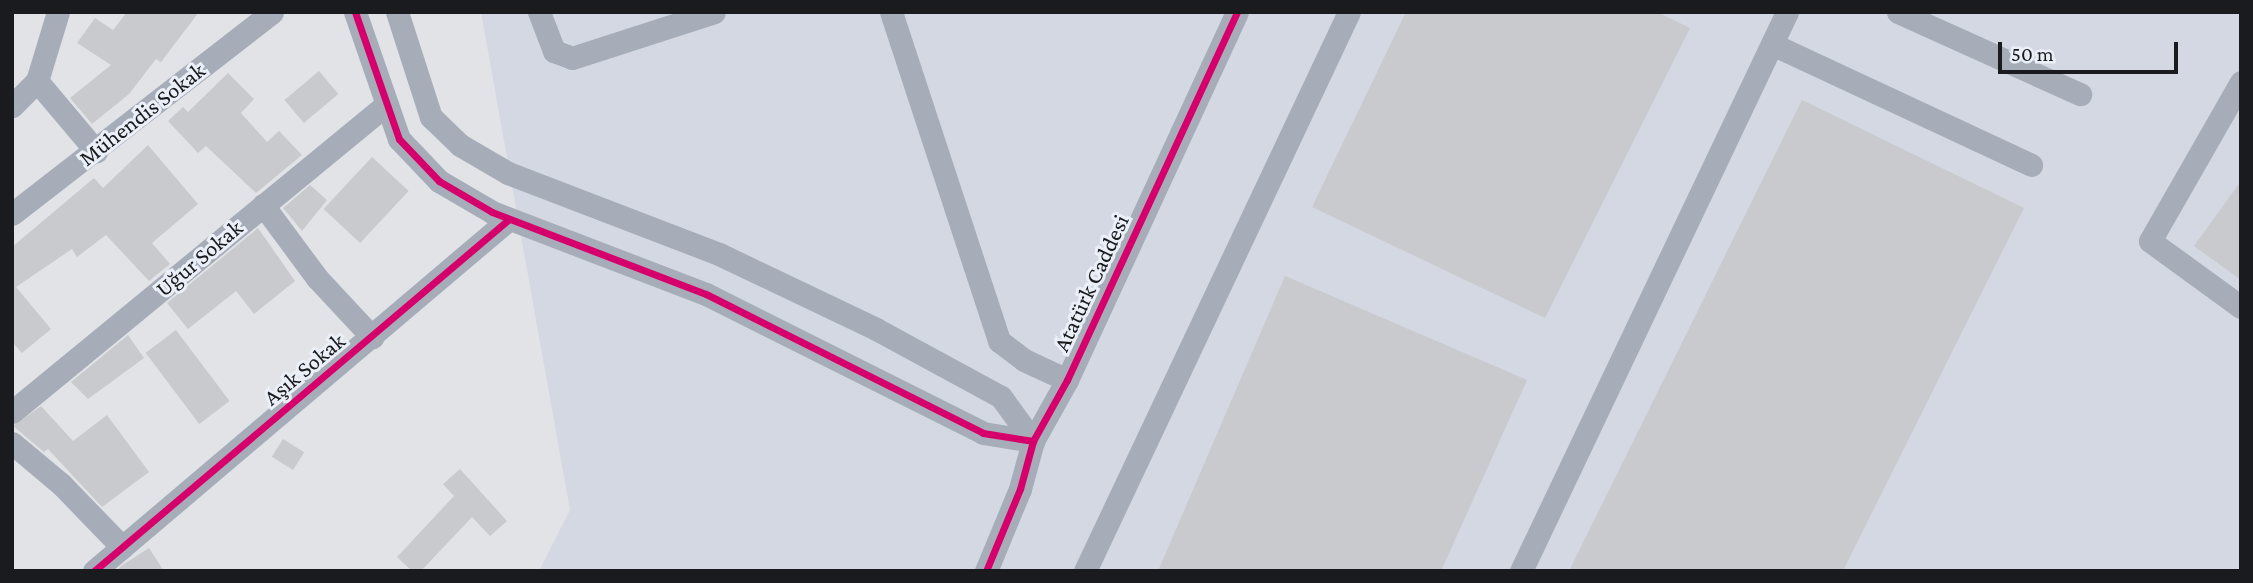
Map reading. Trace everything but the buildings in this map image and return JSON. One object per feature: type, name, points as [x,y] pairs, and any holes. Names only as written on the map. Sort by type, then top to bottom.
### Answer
[{"type":"street","points":[[12,106],[37,81],[58,12]]},
{"type":"street","name":"Mühendis Sokak","points":[[12,214],[272,12]]},
{"type":"street","points":[[355,12],[399,139],[439,181],[509,219],[706,294],[983,433],[1033,441]]},
{"type":"street","points":[[397,12],[431,117],[460,145],[509,173],[719,254],[876,329],[1001,397],[1033,441]]},
{"type":"street","points":[[539,12],[554,51],[572,58],[714,12]]},
{"type":"street","points":[[891,12],[999,341],[1024,360],[1067,380]]},
{"type":"street","name":"Atatürk Caddesi","points":[[986,571],[1020,489],[1033,441],[1067,380],[1237,12]]},
{"type":"street","points":[[1085,571],[1349,12]]},
{"type":"street","points":[[1521,571],[1787,12]]},
{"type":"street","points":[[1898,12],[2080,94]]},
{"type":"street","points":[[1772,44],[2031,165]]},
{"type":"street","points":[[37,81],[96,151]]},
{"type":"street","points":[[2241,82],[2150,241],[2241,307]]},
{"type":"street","name":"Uğur Sokak","points":[[12,412],[387,104]]},
{"type":"street","points":[[263,205],[317,278],[372,337]]},
{"type":"street","name":"Aşık Sokak","points":[[94,571],[509,219]]},
{"type":"street","points":[[12,443],[61,484],[122,547]]},
{"type":"shaded area","points":[[481,12],[2241,12],[2241,571],[539,571],[570,510]]},
{"type":"cycle path","points":[[355,12],[399,139],[439,181],[492,212],[706,294],[983,433],[1033,441]]},
{"type":"cycle path","points":[[986,571],[1020,489],[1033,441],[1067,380],[1237,12]]},
{"type":"cycle path","points":[[94,571],[509,219]]}]
